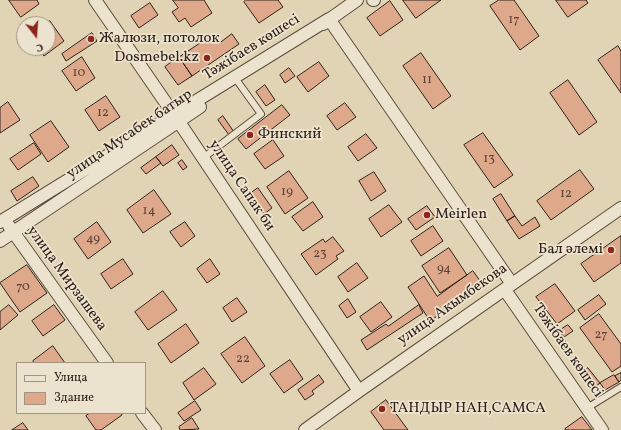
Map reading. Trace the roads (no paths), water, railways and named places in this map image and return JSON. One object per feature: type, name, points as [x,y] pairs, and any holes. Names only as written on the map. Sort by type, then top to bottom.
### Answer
[{"type":"street","name":"улица Сапак би","points":[[95,0],[179,122],[359,391]]},
{"type":"street","name":"улица Мусабек батыр","points":[[0,241],[179,122],[357,0]]},
{"type":"street","name":"Тәжібаев көшесі","points":[[0,222],[329,20],[509,287],[602,430]]},
{"type":"street","name":"улица Акымбекова","points":[[305,430],[621,208]]},
{"type":"street","name":"улица Мирзашева","points":[[0,212],[106,362]]},
{"type":"street","points":[[143,414],[155,430]]},
{"type":"lane","points":[[203,158],[261,114],[238,82]]},
{"type":"lane","points":[[587,408],[621,387]]},
{"type":"place","name":"Жалюзи, потолок","points":[[91,39]]},
{"type":"place","name":"Dosmebel.kz","points":[[207,58]]},
{"type":"place","name":"Финский","points":[[250,135]]},
{"type":"place","name":"Meirlen","points":[[427,215]]},
{"type":"place","name":"Бал әлемі","points":[[611,250]]},
{"type":"place","name":"ТАНДЫР НАН,САМСА","points":[[382,409]]}]
